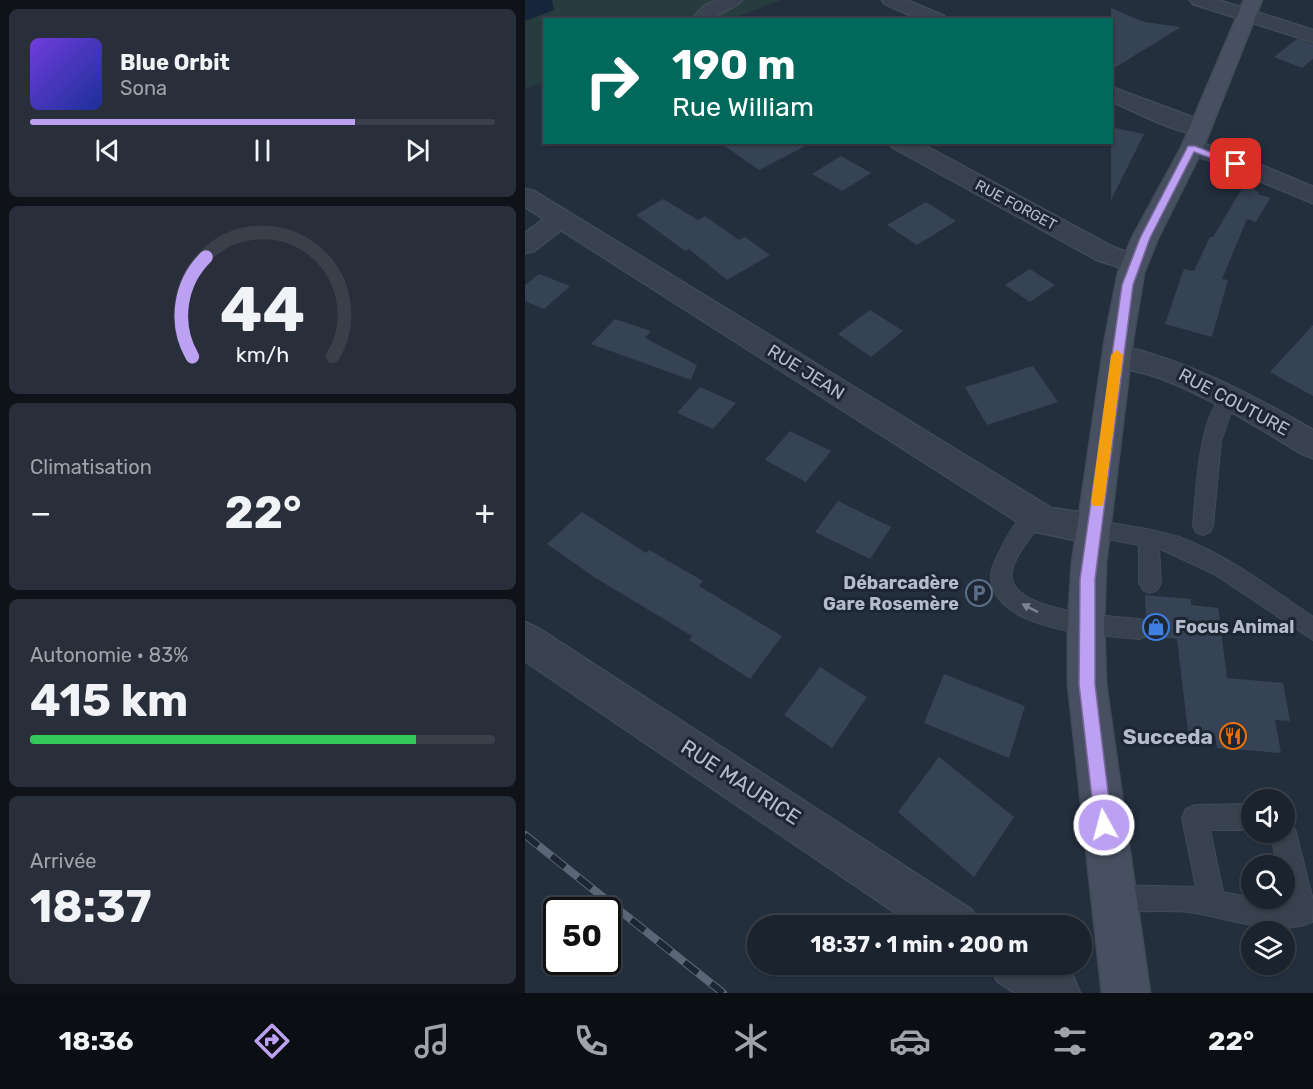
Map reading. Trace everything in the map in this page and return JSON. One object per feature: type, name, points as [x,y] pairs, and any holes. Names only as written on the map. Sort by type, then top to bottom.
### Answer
[{"type":"main road","points":[[1126,993],[1090,716],[1086,624],[1087,579],[1093,529],[1124,304],[1134,263],[1196,138],[1250,8]]},
{"type":"street","points":[[702,18],[711,10],[733,0]]},
{"type":"street","points":[[891,0],[932,18]]},
{"type":"street","points":[[1199,0],[1250,8],[1313,36]]},
{"type":"street","points":[[1113,94],[1177,121],[1217,155],[1313,196]]},
{"type":"street","name":"RUE FORGET","points":[[904,144],[1106,254],[1134,263]]},
{"type":"street","name":"RUE JEAN","points":[[525,196],[1035,515],[1044,520],[1093,529]]},
{"type":"street","points":[[525,245],[561,218]]},
{"type":"street","name":"RUE COUTURE","points":[[1117,356],[1182,373],[1313,445]]},
{"type":"street","name":"RUE MAURICE","points":[[525,640],[939,915]]},
{"type":"street","points":[[1030,975],[1056,993]]},
{"type":"lane","points":[[1203,526],[1215,426],[1224,406],[1231,398]]},
{"type":"lane","points":[[1035,515],[1004,564],[1001,576],[1004,590],[1018,603],[1044,615],[1071,623],[1139,629]]},
{"type":"lane","points":[[1093,529],[1149,538],[1187,549],[1206,559],[1313,630]]},
{"type":"lane","points":[[1149,538],[1150,583]]},
{"type":"lane","points":[[1212,903],[1195,818],[1241,817]]},
{"type":"lane","points":[[1114,898],[1188,898],[1261,914],[1303,914],[1286,843]]},
{"type":"green space","points":[[525,0],[781,0],[734,18],[543,18],[543,82],[525,88]]},
{"type":"water","points":[[525,0],[552,0],[554,10],[525,21]]},
{"type":"building","points":[[1111,8],[1144,22],[1181,27],[1113,69],[1113,18],[1111,18]]},
{"type":"building","points":[[1297,39],[1313,44],[1313,59],[1302,68],[1274,57]]},
{"type":"building","points":[[1113,127],[1144,134],[1111,200]]},
{"type":"building","points":[[722,144],[809,144],[759,170]]},
{"type":"building","points":[[841,156],[871,173],[842,191],[812,174]]},
{"type":"building","points":[[1244,185],[1270,198],[1256,222],[1247,219],[1222,279],[1228,280],[1212,337],[1165,324],[1184,269],[1194,271],[1210,237],[1213,237]]},
{"type":"building","points":[[663,199],[698,220],[705,216],[739,240],[745,237],[770,255],[727,280],[689,249],[685,251],[636,215]]},
{"type":"building","points":[[926,202],[956,221],[917,245],[887,225]]},
{"type":"building","points":[[1030,269],[1055,285],[1030,302],[1005,285]]},
{"type":"building","points":[[539,274],[570,286],[544,309],[525,301],[525,285]]},
{"type":"building","points":[[870,310],[903,331],[871,357],[838,334]]},
{"type":"building","points":[[615,319],[651,331],[645,338],[697,365],[691,380],[591,344]]},
{"type":"building","points":[[1313,325],[1313,396],[1270,372]]},
{"type":"building","points":[[1033,366],[1058,402],[987,425],[965,387]]},
{"type":"building","points":[[700,387],[736,403],[713,429],[677,413]]},
{"type":"building","points":[[790,431],[831,451],[806,482],[765,460]]},
{"type":"building","points":[[838,501],[891,527],[870,559],[815,532]]},
{"type":"building","points":[[582,512],[646,553],[649,550],[703,581],[699,586],[782,636],[750,679],[689,640],[692,636],[594,577],[547,544]]},
{"type":"building","points":[[1145,595],[1191,599],[1191,605],[1218,608],[1227,678],[1283,683],[1290,721],[1275,720],[1281,753],[1217,748],[1215,734],[1188,732],[1177,639],[1149,636],[1152,628],[1146,619]]},
{"type":"building","points":[[820,667],[867,697],[832,748],[784,715]]},
{"type":"building","points":[[944,674],[1025,706],[1009,758],[924,723]]},
{"type":"building","points":[[939,757],[1014,817],[974,877],[898,812]]},
{"type":"railway","points":[[525,835],[723,993]]},
{"type":"slow traffic","points":[[1098,502],[1117,355]]},
{"type":"place","name":"Débarcadère Gare Rosemère","points":[[979,593]]},
{"type":"place","name":"Focus Animal","points":[[1156,627]]},
{"type":"place","name":"Succeda","points":[[1233,736]]},
{"type":"route","points":[[1104,825],[1087,684],[1087,579],[1124,304],[1134,263],[1192,148],[1217,155],[1236,164]]}]
